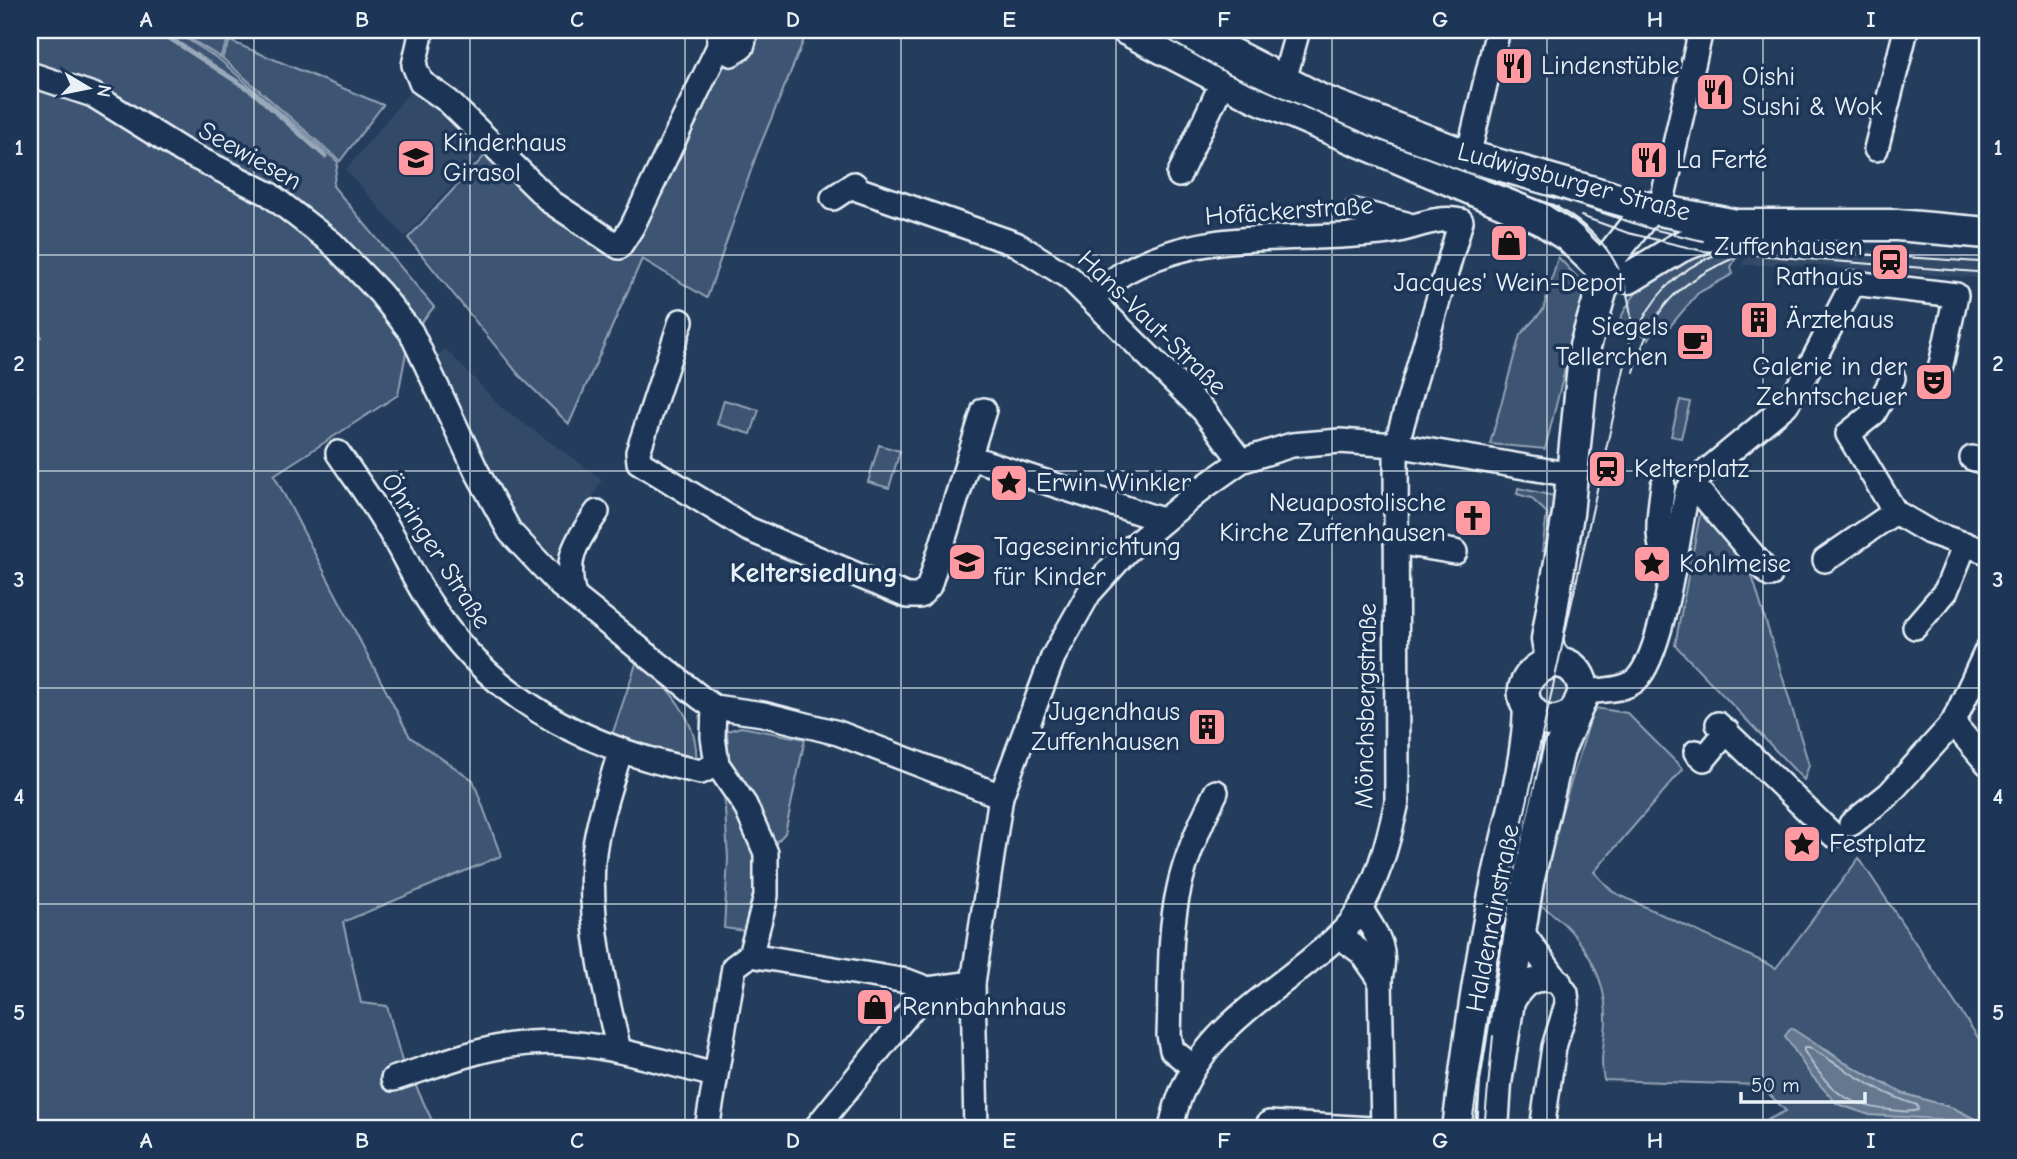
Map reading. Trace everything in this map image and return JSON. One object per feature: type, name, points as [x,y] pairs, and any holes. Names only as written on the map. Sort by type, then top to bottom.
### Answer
[{"type":"main road","name":"Ludwigsburger Straße","points":[[1127,30],[1223,81],[1347,138],[1510,203],[1569,237],[1617,275]]},
{"type":"main road","name":"Ludwigsburger Straße","points":[[1185,30],[1321,100],[1468,156],[1655,209],[1736,225],[1897,225],[1987,233]]},
{"type":"main road","points":[[1529,708],[1535,715],[1552,722],[1578,703],[1583,683],[1573,669],[1557,662],[1549,650],[1547,639],[1573,475],[1581,404],[1619,299],[1617,275],[1646,238],[1655,209]]},
{"type":"main road","points":[[1617,275],[1736,225]]},
{"type":"main road","name":"Haldenrainstraße","points":[[1458,1129],[1473,1017],[1498,877],[1526,758],[1529,708],[1524,692],[1530,675],[1530,624],[1537,601],[1559,555]]},
{"type":"main road","points":[[1530,675],[1541,665],[1557,662]]},
{"type":"main road","name":"Haldenrainstraße","points":[[1493,1129],[1519,928],[1557,761],[1578,703]]},
{"type":"street","points":[[422,30],[414,65],[421,82],[447,102],[551,202],[619,247],[632,227],[725,34]]},
{"type":"street","points":[[1284,80],[1298,30]]},
{"type":"street","points":[[1468,156],[1498,30]]},
{"type":"street","points":[[1655,209],[1701,30]]},
{"type":"street","points":[[1876,149],[1906,30]]},
{"type":"street","name":"Seewiesen","points":[[30,74],[93,95],[183,152],[269,194],[331,243],[380,293],[411,332],[476,470],[510,532],[549,576],[635,648],[714,707]]},
{"type":"street","points":[[1179,175],[1223,81]]},
{"type":"street","name":"Hans-Vaut-Straße","points":[[833,198],[854,184],[860,190],[878,197],[1016,244],[1070,278],[1203,410],[1241,461]]},
{"type":"street","points":[[1355,211],[1415,227]]},
{"type":"street","name":"Hofäckerstraße","points":[[1091,299],[1135,268],[1159,257],[1218,240],[1387,232],[1446,218],[1461,221]]},
{"type":"street","name":"Mönchsbergstraße","points":[[1171,1129],[1174,1109],[1192,1066],[1215,1039],[1339,936],[1360,908],[1385,854],[1397,802],[1396,444],[1461,253],[1461,221]]},
{"type":"street","points":[[1578,703],[1637,679],[1651,654],[1687,492],[1692,483],[1786,405],[1803,380],[1853,283],[1956,295],[1941,365]]},
{"type":"street","points":[[681,321],[638,453],[639,462],[748,529],[907,596],[920,596],[929,586],[984,410]]},
{"type":"street","points":[[1894,378],[1874,413],[1848,434],[1895,512],[1929,533],[1987,552]]},
{"type":"street","points":[[976,1129],[973,983],[1001,796],[1053,657],[1089,593],[1162,520],[1241,461],[1292,445],[1340,441],[1396,444],[1573,475]]},
{"type":"street","name":"Öhringer Straße","points":[[338,453],[388,527],[430,604],[473,658],[495,680],[567,729],[620,752],[701,772],[718,764]]},
{"type":"street","points":[[969,457],[1162,520]]},
{"type":"street","points":[[1692,483],[1770,575]]},
{"type":"street","points":[[1663,485],[1660,536],[1662,557],[1672,566]]},
{"type":"street","points":[[574,596],[569,572],[572,548],[597,512]]},
{"type":"street","points":[[1825,560],[1895,512]]},
{"type":"street","points":[[1396,542],[1455,552]]},
{"type":"street","points":[[1915,627],[1946,591],[1965,544]]},
{"type":"street","points":[[1696,752],[1704,758],[1723,728],[1842,829],[1889,794],[1954,723],[1987,650]]},
{"type":"street","points":[[707,1129],[734,967],[750,955],[766,895],[766,853],[745,805],[718,764],[713,737],[714,707],[764,714],[838,733],[1001,796]]},
{"type":"street","points":[[1954,723],[1987,763]]},
{"type":"street","points":[[619,1050],[610,1013],[593,890],[593,860],[620,752]]},
{"type":"street","points":[[1192,1066],[1172,1050],[1169,1035],[1173,923],[1179,888],[1189,855],[1216,792]]},
{"type":"street","points":[[1360,908],[1382,947],[1385,958],[1380,979],[1383,1129]]},
{"type":"street","points":[[1519,928],[1566,993],[1567,1004],[1554,1047],[1542,1129]]},
{"type":"street","points":[[1339,936],[1362,953],[1380,979]]},
{"type":"street","points":[[750,955],[907,981],[928,989],[973,983]]},
{"type":"street","points":[[1506,1015],[1521,986],[1536,978],[1559,981]]},
{"type":"street","points":[[819,1127],[928,989]]},
{"type":"street","points":[[393,1079],[511,1045],[568,1044],[619,1050],[715,1075]]},
{"type":"street","points":[[1269,1123],[1371,1129]]},
{"type":"shaded area","points":[[30,30],[173,30],[220,60],[338,162],[333,186],[434,307],[409,337],[398,395],[274,475],[410,737],[473,780],[501,856],[343,922],[361,1003],[387,1006],[404,1069],[414,1082],[436,1129],[30,1129],[30,398],[38,396],[30,366],[30,339],[41,337],[35,302],[30,297]]},
{"type":"shaded area","points":[[176,30],[233,30],[220,57]]},
{"type":"shaded area","points":[[749,30],[808,30],[757,153],[707,298],[642,259],[569,424],[519,375],[408,238],[489,151],[621,255],[708,57],[733,66],[747,50]]},
{"type":"shaded area","points":[[230,41],[383,105],[340,161],[222,58]]},
{"type":"shaded area","name":"Kinderhaus Girasol","points":[[416,84],[487,146],[405,237],[346,170]]},
{"type":"shaded area","points":[[1733,240],[1745,241],[1731,267],[1733,274],[1698,293],[1666,331],[1656,326],[1649,339],[1627,324],[1619,322],[1639,289],[1652,278],[1681,260]]},
{"type":"shaded area","points":[[1781,244],[1979,257],[1977,278],[1807,265],[1742,265],[1752,245]]},
{"type":"shaded area","points":[[1558,257],[1582,282],[1584,294],[1545,449],[1490,444],[1520,335],[1543,310]]},
{"type":"shaded area","points":[[446,349],[502,408],[602,479],[566,547],[560,553],[550,558],[532,549],[455,409],[435,356]]},
{"type":"shaded area","points":[[724,400],[759,410],[751,434],[717,424]]},
{"type":"shaded area","points":[[1680,400],[1690,402],[1681,438],[1671,436]]},
{"type":"shaded area","points":[[879,445],[900,451],[889,488],[868,482]]},
{"type":"shaded area","points":[[1518,488],[1554,496],[1545,551],[1542,551],[1547,513],[1531,498],[1517,494]]},
{"type":"shaded area","points":[[1702,504],[1745,552],[1809,765],[1804,780],[1675,645]]},
{"type":"shaded area","points":[[638,658],[670,692],[687,718],[693,732],[696,762],[611,738]]},
{"type":"shaded area","points":[[1550,670],[1567,674],[1558,714],[1542,711]]},
{"type":"shaded area","points":[[1594,708],[1627,713],[1683,769],[1594,872],[1613,892],[1776,968],[1859,858],[1981,1042],[1987,1056],[1987,1125],[1953,1108],[1902,1093],[1845,1063],[1820,1045],[1838,1104],[1870,1115],[1940,1119],[1953,1129],[1748,1129],[1786,1111],[1760,1085],[1604,1080],[1602,1065],[1605,1003],[1595,968],[1576,937],[1549,911],[1534,901]]},
{"type":"shaded area","points":[[741,727],[805,739],[785,833],[778,841],[771,840],[730,776],[727,731]]},
{"type":"shaded area","points":[[724,791],[731,797],[763,865],[752,932],[724,928],[728,859]]},
{"type":"water","points":[[1791,1028],[1845,1063],[1902,1093],[1953,1108],[1987,1125],[1987,1129],[1953,1129],[1939,1119],[1870,1115],[1837,1104],[1810,1074],[1785,1036]]},
{"type":"waterway","points":[[157,30],[253,92],[325,156]]},
{"type":"tram line","points":[[1152,30],[1225,72],[1375,138],[1558,207]]},
{"type":"tram line","points":[[1549,195],[1648,228],[1703,241]]},
{"type":"tram line","points":[[1471,1129],[1509,883],[1632,333],[1626,290],[1611,256],[1587,228],[1551,204]]},
{"type":"tram line","points":[[1581,216],[1628,233],[1703,251],[1977,272]]},
{"type":"tram line","points":[[1800,250],[1979,262]]},
{"type":"tram line","points":[[1634,339],[1640,324],[1666,287],[1689,268],[1717,254]]},
{"type":"tram line","points":[[1634,372],[1649,330],[1670,299],[1699,276],[1739,256]]},
{"type":"tram line","points":[[1484,1129],[1493,1036]]},
{"type":"place","name":"Lindenstüble","points":[[1514,66]]},
{"type":"place","name":"Oishi Sushi & Wok","points":[[1715,92]]},
{"type":"place","name":"Kinderhaus Girasol","points":[[416,158]]},
{"type":"place","name":"La Ferté","points":[[1649,160]]},
{"type":"place","name":"Jacques' Wein-Depot","points":[[1509,243]]},
{"type":"place","name":"Zuffenhausen Rathaus","points":[[1890,262]]},
{"type":"place","name":"Ärztehaus","points":[[1759,320]]},
{"type":"place","name":"Siegels Tellerchen","points":[[1695,342]]},
{"type":"place","name":"Galerie in der Zehntscheuer","points":[[1934,382]]},
{"type":"place","name":"Kelterplatz","points":[[1607,469]]},
{"type":"place","name":"Erwin Winkler","points":[[1009,483]]},
{"type":"place","name":"Neuapostolische Kirche Zuffenhausen","points":[[1473,518]]},
{"type":"place","name":"Tageseinrichtung für Kinder","points":[[967,562]]},
{"type":"place","name":"Kohlmeise","points":[[1652,564]]},
{"type":"place","name":"Jugendhaus Zuffenhausen","points":[[1207,727]]},
{"type":"place","name":"Festplatz","points":[[1802,844]]},
{"type":"place","name":"Rennbahnhaus","points":[[875,1007]]},
{"type":"district","name":"Keltersiedlung","points":[[814,573]]}]
